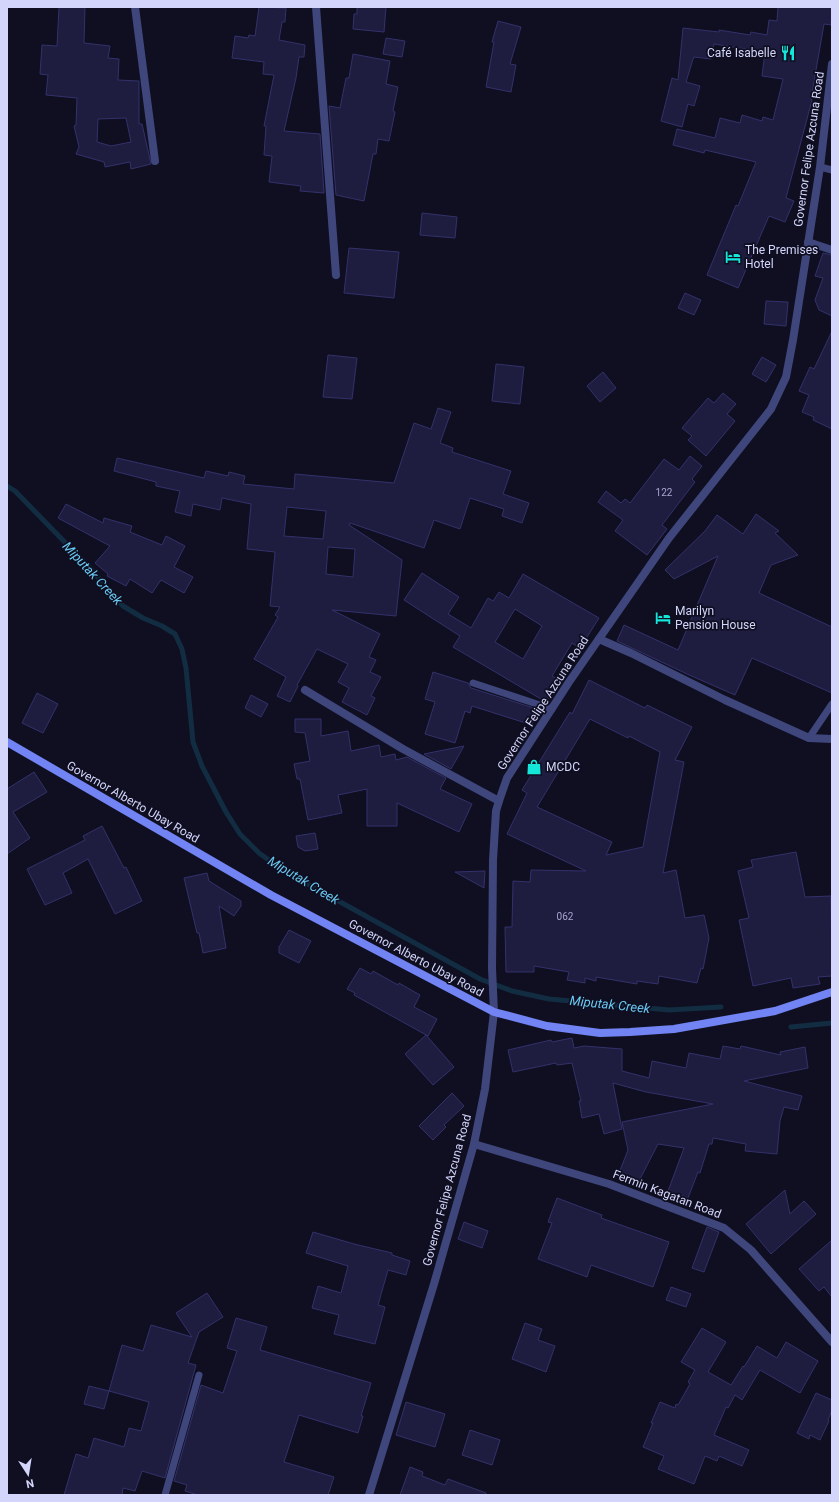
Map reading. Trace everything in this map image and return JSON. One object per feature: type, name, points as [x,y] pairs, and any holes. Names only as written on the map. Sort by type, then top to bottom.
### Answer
[{"type":"main road","name":"Governor Alberto Ubay Road","points":[[7,742],[271,895],[494,1012],[546,1026],[600,1033],[630,1032],[674,1029],[775,1011],[832,992]]},
{"type":"street","points":[[135,7],[156,161]]},
{"type":"street","points":[[316,7],[336,275]]},
{"type":"street","name":"Governor Felipe Azcuna Road","points":[[369,1495],[434,1284],[474,1144],[485,1089],[494,1012],[492,968],[493,860],[496,811],[499,801],[507,778],[599,639],[669,538],[771,409],[786,377],[820,167],[830,97],[832,64]]},
{"type":"street","points":[[808,242],[832,250]]},
{"type":"street","points":[[599,639],[809,738],[832,738]]},
{"type":"street","points":[[305,690],[403,749],[499,801]]},
{"type":"street","name":"Fermin Kagatan Road","points":[[474,1144],[609,1184],[724,1228],[751,1250],[832,1342]]},
{"type":"lane","points":[[820,167],[832,170]]},
{"type":"lane","points":[[474,683],[552,709]]},
{"type":"lane","points":[[809,738],[832,704]]},
{"type":"lane","points":[[165,1495],[198,1375]]},
{"type":"building","points":[[59,7],[85,7],[84,43],[110,46],[108,58],[119,59],[118,80],[139,81],[139,124],[142,124],[151,164],[131,169],[130,162],[105,167],[104,162],[76,154],[79,147],[74,126],[76,125],[77,98],[46,95],[48,75],[40,74],[42,45],[57,46]],"holes":[[[126,118],[131,142],[111,146],[97,142],[98,119]]]},
{"type":"building","points":[[259,7],[286,8],[285,22],[282,22],[279,40],[305,45],[304,57],[299,57],[296,78],[284,131],[320,134],[324,193],[300,191],[301,186],[269,182],[272,156],[264,155],[266,126],[264,126],[274,75],[263,74],[264,62],[232,58],[235,36],[248,38],[249,35],[255,36]]},
{"type":"building","points":[[357,7],[386,7],[384,32],[353,29],[354,14],[357,14]]},
{"type":"building","points":[[778,7],[832,7],[831,25],[824,24],[812,100],[786,198],[794,201],[785,222],[769,216],[738,288],[707,275],[736,205],[738,206],[756,162],[705,150],[704,153],[673,145],[677,129],[715,138],[720,118],[740,123],[742,115],[762,121],[763,117],[773,120],[783,79],[762,76],[765,52],[714,44],[711,59],[694,57],[693,59],[686,82],[700,86],[694,106],[688,104],[682,127],[661,121],[672,78],[678,80],[683,28],[719,32],[719,30],[750,35],[751,32],[767,35],[769,20],[777,21]]},
{"type":"building","points":[[498,21],[521,27],[510,64],[516,65],[511,92],[486,87],[494,42],[492,42]]},
{"type":"building","points":[[386,38],[405,41],[402,57],[383,54]]},
{"type":"building","points":[[353,54],[390,61],[386,84],[398,87],[389,141],[378,139],[376,154],[373,154],[364,201],[336,195],[329,106],[340,108],[346,78],[349,78]]},
{"type":"building","points":[[422,213],[457,217],[455,238],[420,235]]},
{"type":"building","points":[[349,248],[399,252],[394,298],[344,293]]},
{"type":"building","points":[[823,253],[832,255],[832,316],[819,310],[815,300],[823,278],[815,276]]},
{"type":"building","points":[[685,293],[701,300],[694,315],[678,308]]},
{"type":"building","points":[[766,301],[788,302],[786,326],[764,324]]},
{"type":"building","points":[[832,331],[832,429],[813,420],[814,417],[802,412],[809,395],[799,391],[810,367],[814,369]]},
{"type":"building","points":[[328,355],[357,358],[352,399],[323,397]]},
{"type":"building","points":[[762,357],[776,365],[766,382],[752,374]]},
{"type":"building","points":[[496,364],[524,367],[520,404],[492,401]]},
{"type":"building","points":[[603,372],[616,388],[600,402],[587,386]]},
{"type":"building","points":[[723,393],[736,404],[727,414],[735,421],[706,456],[688,440],[692,436],[682,428],[708,398],[714,403]]},
{"type":"building","points":[[438,408],[451,412],[440,443],[453,448],[452,452],[511,471],[503,494],[529,503],[522,523],[502,516],[504,509],[470,498],[460,529],[434,520],[424,548],[350,523],[349,525],[402,560],[396,616],[332,610],[380,634],[369,657],[376,660],[370,672],[381,677],[371,696],[375,698],[367,715],[342,702],[349,688],[338,682],[348,664],[317,649],[297,685],[298,686],[290,702],[277,696],[286,677],[254,659],[278,617],[275,615],[280,607],[270,606],[275,552],[247,549],[251,504],[222,498],[220,510],[193,504],[191,516],[175,512],[180,491],[156,486],[156,482],[114,471],[117,458],[204,478],[206,471],[228,476],[229,472],[245,476],[243,484],[294,489],[295,474],[394,483],[414,423],[431,429]],"holes":[[[287,507],[326,511],[323,539],[284,536]],[[328,547],[355,549],[353,577],[326,574]]]},
{"type":"building","points":[[690,456],[702,466],[692,479],[695,482],[662,525],[667,529],[647,555],[615,531],[623,520],[598,502],[606,491],[621,503],[625,499],[630,503],[664,459],[679,470]]},
{"type":"building","points":[[66,504],[103,523],[104,518],[132,526],[130,532],[162,545],[166,536],[185,546],[174,567],[193,577],[184,593],[161,580],[152,593],[130,579],[126,586],[107,576],[108,574],[95,563],[110,546],[58,518]]},
{"type":"building","points":[[756,514],[779,531],[775,533],[798,555],[771,565],[759,593],[832,627],[832,693],[752,658],[735,695],[617,641],[624,625],[678,650],[718,556],[674,579],[665,570],[705,531],[717,515],[743,534]]},
{"type":"building","points":[[422,573],[459,597],[448,614],[471,628],[488,598],[493,601],[499,592],[509,598],[523,574],[599,618],[580,648],[572,643],[552,676],[560,681],[546,702],[453,647],[460,636],[404,600]],"holes":[[[515,609],[542,626],[523,659],[495,642]]]},
{"type":"building","points":[[433,672],[468,683],[471,688],[537,709],[532,725],[472,706],[470,713],[465,711],[455,743],[425,734],[435,702],[425,699]]},
{"type":"building","points":[[589,680],[645,708],[647,705],[692,727],[675,760],[684,762],[663,873],[676,870],[685,918],[704,915],[709,938],[703,969],[701,968],[697,983],[659,976],[658,984],[637,981],[637,984],[596,977],[596,981],[585,978],[585,983],[567,980],[569,972],[534,966],[534,972],[506,972],[505,927],[512,927],[513,881],[530,882],[531,870],[586,871],[507,834],[527,793],[522,790],[570,712],[572,714]],"holes":[[[590,719],[628,738],[629,736],[660,752],[643,847],[606,855],[612,842],[537,807]]]},
{"type":"building","points":[[37,693],[58,704],[43,733],[22,723]]},
{"type":"building","points":[[251,695],[268,704],[261,717],[245,708]]},
{"type":"building","points":[[295,719],[321,719],[321,736],[348,731],[351,751],[379,745],[381,757],[395,754],[396,760],[407,757],[446,778],[440,789],[472,804],[459,832],[397,803],[397,826],[367,826],[367,789],[338,795],[342,813],[308,820],[300,779],[297,779],[294,764],[310,761],[305,733],[295,732]]},
{"type":"building","points":[[464,746],[451,769],[424,754]]},
{"type":"building","points":[[34,772],[47,792],[13,812],[30,838],[7,854],[7,789]]},
{"type":"building","points":[[102,826],[124,868],[126,867],[142,901],[115,914],[88,859],[63,873],[72,893],[45,905],[27,869],[85,840],[83,836]]},
{"type":"building","points":[[315,833],[318,849],[305,851],[298,847],[296,836]]},
{"type":"building","points":[[796,852],[805,897],[831,896],[832,976],[818,977],[820,984],[793,988],[791,978],[753,986],[739,920],[749,918],[738,871],[753,867],[751,860]]},
{"type":"building","points":[[485,871],[484,888],[455,872]]},
{"type":"building","points":[[207,873],[209,881],[241,901],[241,906],[234,916],[219,906],[226,948],[203,953],[184,878]]},
{"type":"building","points":[[289,930],[311,941],[299,963],[279,953],[279,947]]},
{"type":"building","points":[[360,968],[371,974],[373,971],[420,995],[414,1007],[437,1019],[428,1036],[354,995],[355,993],[347,989]]},
{"type":"building","points":[[426,1035],[454,1067],[433,1085],[405,1054]]},
{"type":"building","points":[[572,1038],[574,1048],[584,1046],[622,1049],[622,1071],[649,1078],[652,1061],[686,1068],[689,1053],[720,1059],[723,1046],[740,1049],[741,1046],[781,1055],[780,1052],[805,1047],[808,1068],[744,1081],[802,1096],[798,1110],[784,1107],[780,1121],[777,1154],[745,1151],[746,1144],[713,1138],[712,1144],[709,1144],[700,1173],[698,1172],[688,1198],[668,1191],[684,1148],[658,1144],[639,1181],[619,1173],[628,1150],[622,1122],[713,1104],[646,1092],[613,1083],[622,1129],[604,1134],[599,1114],[582,1118],[579,1101],[581,1101],[572,1063],[557,1065],[556,1063],[513,1072],[508,1050],[551,1040],[552,1042]]},
{"type":"building","points":[[452,1093],[464,1106],[444,1125],[446,1127],[433,1140],[419,1126]]},
{"type":"building","points":[[785,1190],[790,1214],[804,1201],[816,1214],[771,1254],[746,1224]]},
{"type":"building","points":[[557,1198],[602,1215],[601,1218],[669,1242],[653,1287],[591,1265],[587,1277],[538,1259],[552,1223],[548,1222]]},
{"type":"building","points":[[464,1222],[488,1231],[482,1248],[458,1239]]},
{"type":"building","points":[[707,1227],[719,1232],[704,1272],[692,1268]]},
{"type":"building","points":[[313,1232],[392,1253],[392,1255],[410,1261],[406,1275],[388,1270],[378,1305],[385,1307],[375,1344],[334,1334],[339,1315],[312,1308],[318,1286],[341,1293],[348,1266],[306,1253]]},
{"type":"building","points":[[832,1240],[832,1297],[824,1287],[819,1291],[799,1269]]},
{"type":"building","points":[[671,1287],[691,1294],[686,1307],[666,1300]]},
{"type":"building","points":[[207,1293],[223,1317],[199,1332],[188,1363],[196,1365],[165,1478],[142,1471],[135,1491],[123,1488],[122,1495],[64,1495],[76,1454],[88,1458],[94,1438],[124,1447],[129,1428],[141,1431],[149,1402],[109,1391],[122,1345],[143,1351],[151,1325],[192,1337],[176,1313]]},
{"type":"building","points":[[236,1318],[267,1327],[260,1350],[371,1383],[361,1416],[363,1416],[358,1433],[299,1415],[284,1462],[334,1477],[328,1495],[198,1495],[185,1491],[187,1485],[174,1481],[201,1385],[223,1393],[237,1351],[227,1348]]},
{"type":"building","points":[[525,1323],[542,1329],[538,1340],[555,1346],[546,1372],[512,1359]]},
{"type":"building","points":[[702,1328],[726,1342],[708,1372],[731,1385],[757,1346],[777,1358],[786,1342],[818,1361],[800,1393],[760,1370],[742,1400],[735,1395],[728,1408],[726,1407],[714,1435],[749,1450],[742,1466],[719,1456],[717,1461],[705,1456],[694,1484],[658,1469],[664,1456],[643,1447],[660,1402],[675,1408],[676,1404],[678,1405],[690,1384],[688,1382],[695,1370],[681,1362]]},
{"type":"building","points":[[89,1386],[109,1391],[104,1409],[84,1404]]},
{"type":"building","points":[[816,1393],[832,1400],[832,1410],[828,1420],[829,1421],[820,1440],[810,1435],[809,1439],[797,1433]]},
{"type":"building","points":[[406,1402],[445,1414],[435,1447],[396,1435]]},
{"type":"building","points":[[470,1430],[500,1440],[492,1465],[462,1455]]},
{"type":"building","points":[[410,1467],[423,1472],[422,1476],[445,1485],[448,1479],[486,1493],[486,1495],[400,1495]]},
{"type":"waterway","name":"Miputak Creek","points":[[7,486],[15,491],[89,567],[123,606],[175,634],[182,649],[186,668],[193,742],[202,766],[226,812],[240,834],[259,853],[284,871],[480,979],[512,991],[549,999],[669,1010],[721,1007]]},
{"type":"waterway","name":"Miputak Creek","points":[[791,1027],[832,1023]]},
{"type":"place","name":"Café Isabelle","points":[[788,53]]},
{"type":"place","name":"The Premises Hotel","points":[[733,257]]},
{"type":"place","name":"Marilyn Pension House","points":[[663,618]]},
{"type":"place","name":"MCDC","points":[[534,767]]}]
